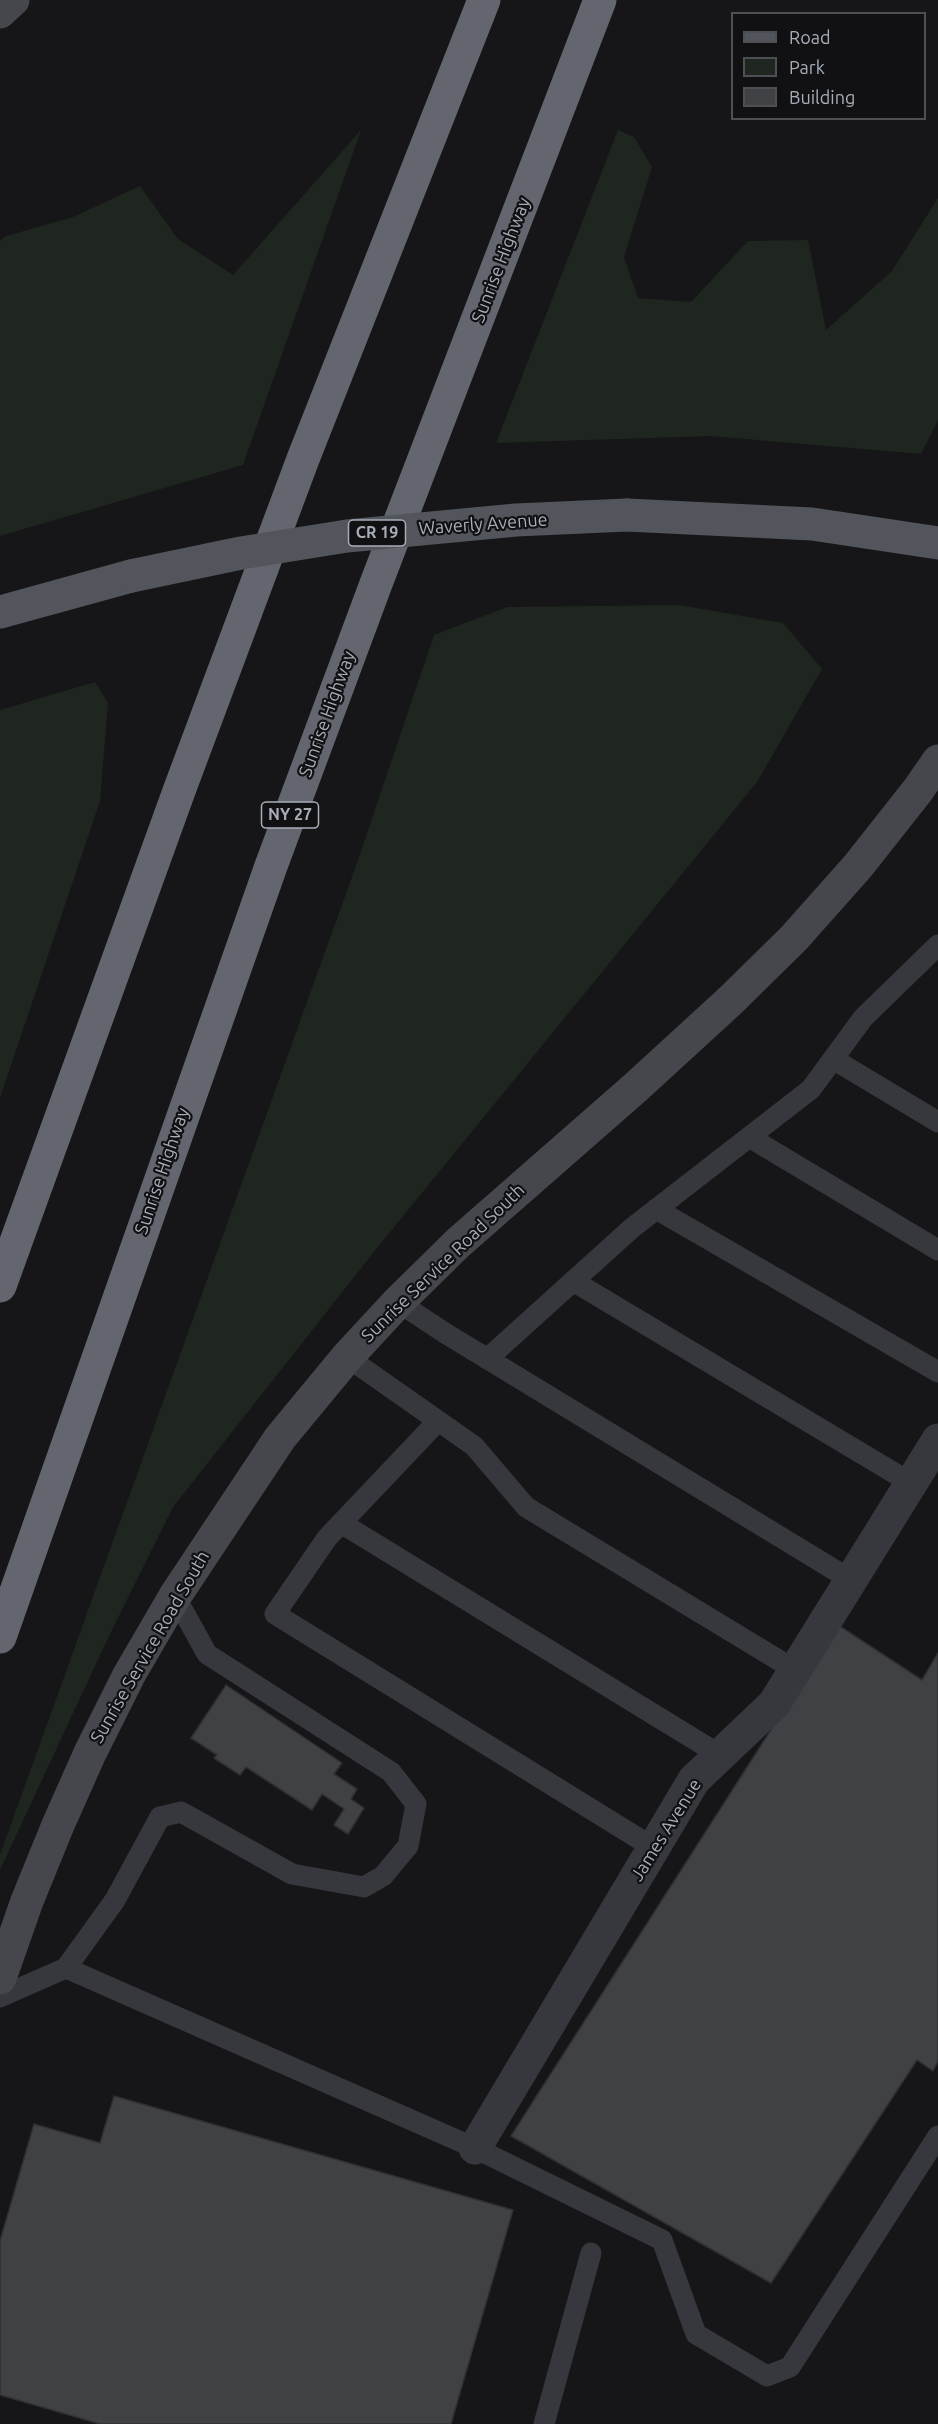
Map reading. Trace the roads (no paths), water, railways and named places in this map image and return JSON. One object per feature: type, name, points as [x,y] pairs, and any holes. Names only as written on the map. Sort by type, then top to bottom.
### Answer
[{"type":"highway","points":[[0,1286],[298,470],[484,0]]},
{"type":"highway","name":"Sunrise Highway","points":[[0,1637],[162,1170],[271,866],[377,581],[600,0]]},
{"type":"main road","points":[[0,12],[13,0]]},
{"type":"main road","name":"Waverly Avenue","points":[[6,610],[131,576],[241,553],[323,540],[516,520],[627,515],[812,524],[938,543]]},
{"type":"main road","name":"Sunrise Service Road South","points":[[0,1978],[27,1901],[90,1753],[129,1675],[175,1596],[280,1438],[347,1357],[398,1302],[458,1243],[644,1080],[794,938],[858,866],[938,761]]},
{"type":"street","name":"James Avenue","points":[[475,2148],[694,1780],[774,1704],[938,1440]]},
{"type":"lane","points":[[487,1359],[656,1209],[811,1089],[863,1018],[938,945]]},
{"type":"lane","points":[[833,1059],[938,1122]]},
{"type":"lane","points":[[749,1137],[938,1250]]},
{"type":"lane","points":[[656,1209],[938,1372]]},
{"type":"lane","points":[[573,1281],[911,1483]]},
{"type":"lane","points":[[398,1302],[487,1359],[851,1580]]},
{"type":"lane","points":[[347,1357],[474,1446],[526,1507],[795,1670]]},
{"type":"lane","points":[[438,1421],[327,1538],[274,1614],[654,1848]]},
{"type":"lane","points":[[341,1523],[720,1755]]},
{"type":"lane","points":[[0,1996],[66,1968],[116,1900],[160,1817],[181,1812],[292,1874],[364,1887],[383,1876],[408,1846],[416,1804],[391,1772],[207,1654],[175,1596]]},
{"type":"lane","points":[[66,1968],[475,2148],[662,2240],[696,2334],[767,2376],[790,2367],[938,2136]]},
{"type":"lane","points":[[544,2424],[591,2253]]}]
